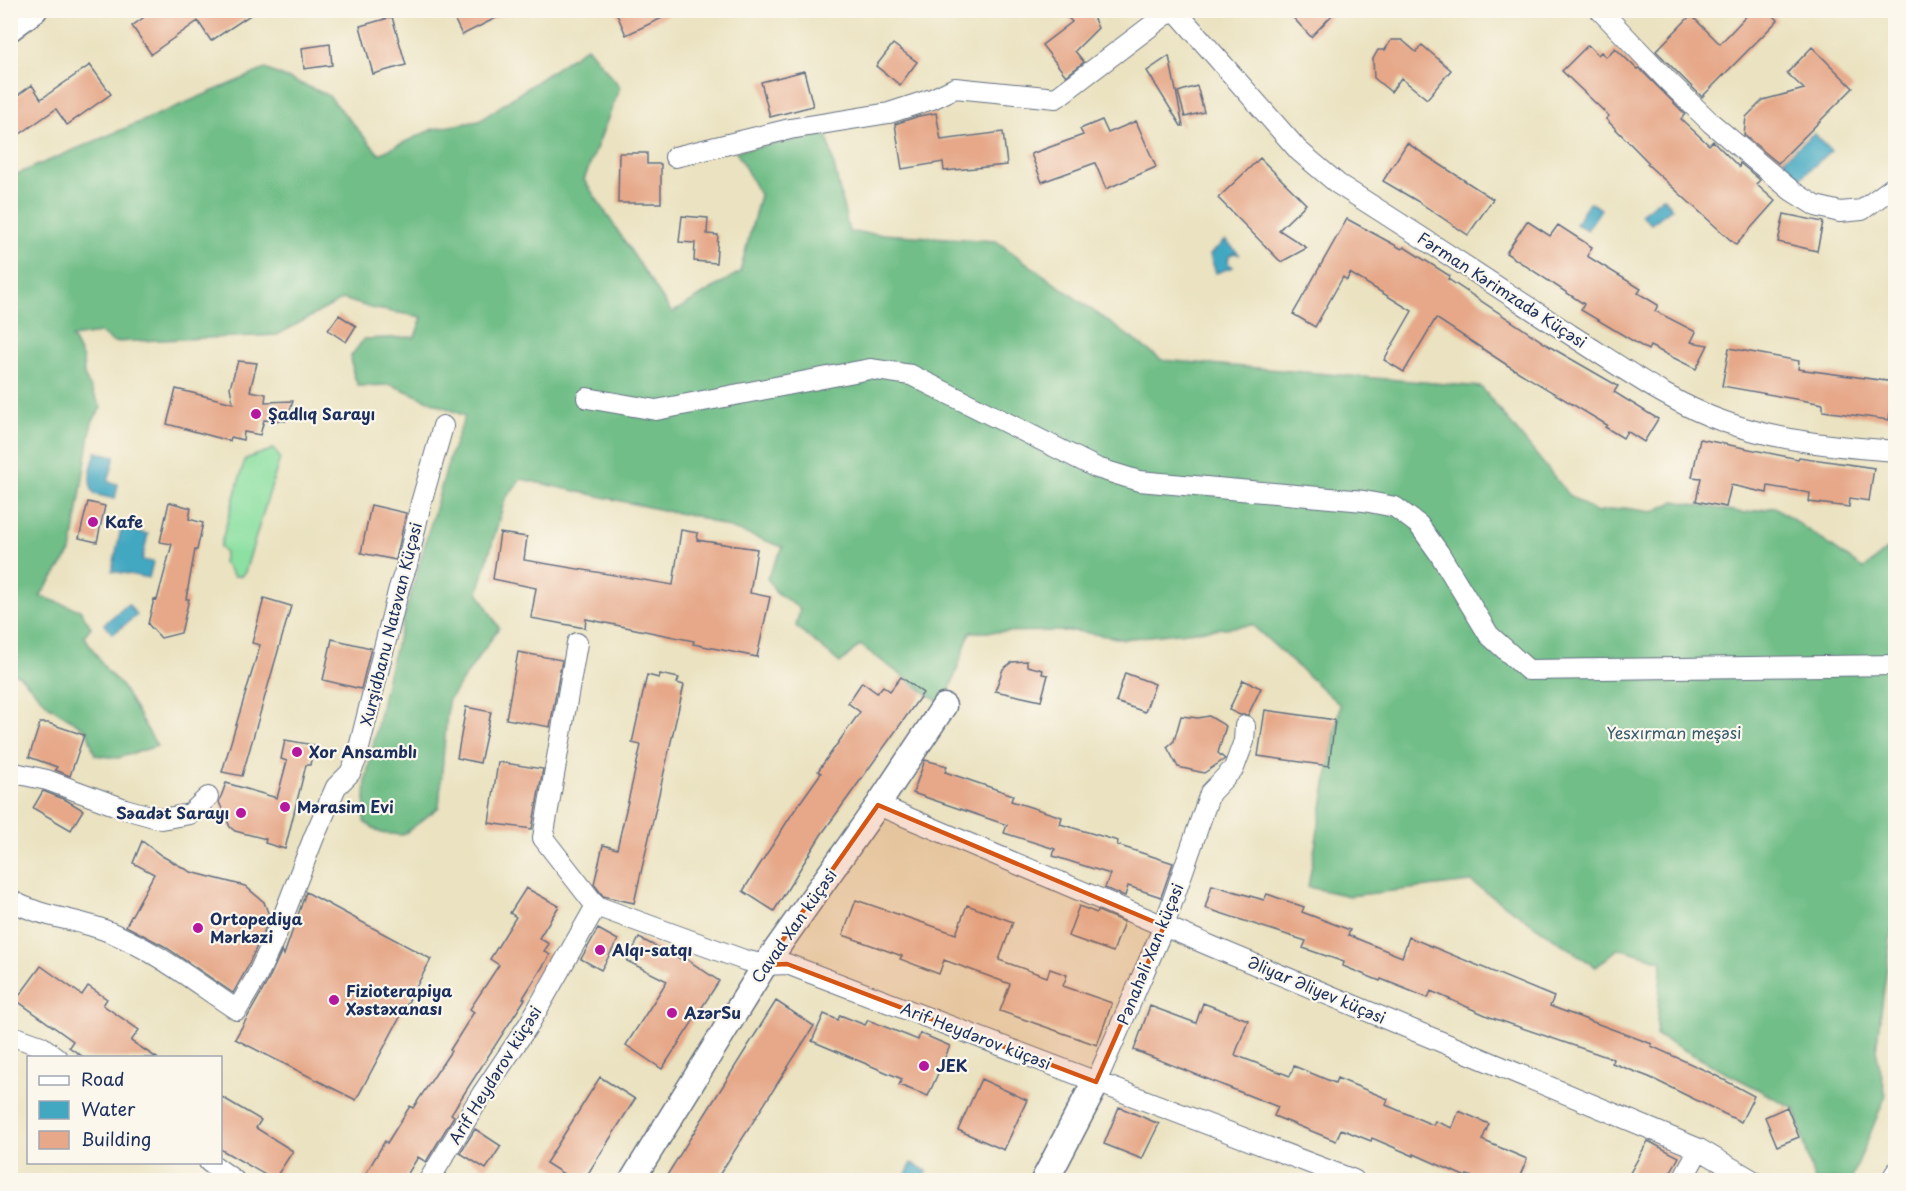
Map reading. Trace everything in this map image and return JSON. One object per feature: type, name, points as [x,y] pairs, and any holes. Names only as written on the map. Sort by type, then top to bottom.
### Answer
[{"type":"main road","name":"Pənahəli Xan küçəsi","points":[[1045,1180],[1096,1082]]},
{"type":"street","points":[[10,29],[35,10]]},
{"type":"street","points":[[675,158],[790,129],[888,113],[932,99],[956,88],[1056,98],[1173,10]]},
{"type":"street","name":"Fərman Kərimzadə Küçəsi","points":[[1173,10],[1299,151],[1338,184],[1636,376],[1685,405],[1726,422],[1771,435],[1818,443],[1896,451]]},
{"type":"street","points":[[1600,10],[1711,123],[1792,191],[1816,206],[1840,212],[1862,210],[1896,185]]},
{"type":"street","points":[[588,398],[656,410],[870,369],[911,375],[1097,468],[1140,480],[1364,501],[1395,507],[1419,525],[1489,635],[1528,670],[1896,665]]},
{"type":"street","name":"Xurşidbanu Natəvan Küçəsi","points":[[10,900],[45,916],[107,931],[149,952],[237,1010],[276,935],[336,787],[350,773],[356,760],[421,503],[443,426]]},
{"type":"street","points":[[578,643],[543,838],[596,906]]},
{"type":"street","name":"Cavad Xan küçəsi","points":[[632,1180],[765,965],[878,805],[944,706]]},
{"type":"street","name":"Pənahəli Xan küçəsi","points":[[1096,1082],[1164,927],[1210,793],[1234,768],[1244,741],[1245,726]]},
{"type":"street","points":[[10,772],[47,780],[124,809],[161,819],[190,814],[208,797]]},
{"type":"street","name":"Əliyar Əliyev küçəsi","points":[[878,805],[1164,927],[1699,1149],[1752,1180]]},
{"type":"street","name":"Arif Heydərov küçəsi","points":[[429,1180],[529,1024],[596,906],[693,942],[765,965],[787,964],[1354,1180]]},
{"type":"street","points":[[10,1035],[41,1046],[54,1056]]},
{"type":"street","points":[[1682,1180],[1699,1149]]},
{"type":"street","points":[[212,1164],[234,1180]]},
{"type":"street","points":[[1891,1180],[1896,1172]]},
{"type":"highlighted area","points":[[878,805],[1164,926],[1096,1082],[787,964],[765,965]]},
{"type":"green space","name":"Yesxırman meşəsi","points":[[587,47],[620,87],[584,180],[672,313],[740,272],[760,195],[736,151],[827,134],[849,232],[996,241],[1162,360],[1481,387],[1569,495],[1595,512],[1624,508],[1653,512],[1675,501],[1744,513],[1775,507],[1864,569],[1895,543],[1896,897],[1876,1050],[1886,1095],[1851,1180],[1814,1180],[1795,1109],[1656,1035],[1662,961],[1619,948],[1596,967],[1471,882],[1349,896],[1308,887],[1340,705],[1252,625],[1123,639],[1076,631],[970,632],[944,706],[860,645],[840,663],[796,626],[800,609],[776,592],[767,578],[783,547],[696,516],[521,479],[505,499],[478,592],[499,628],[448,701],[439,807],[403,835],[381,833],[364,822],[366,779],[388,674],[450,456],[465,416],[392,385],[358,386],[353,373],[351,356],[364,339],[415,337],[422,317],[371,308],[343,299],[277,335],[113,342],[100,333],[72,337],[83,359],[84,375],[101,408],[92,422],[71,552],[40,596],[80,610],[91,627],[84,636],[107,671],[121,685],[157,746],[118,758],[95,755],[87,730],[49,706],[20,676],[11,672],[10,177],[265,69],[328,95],[379,154],[433,129],[479,121]]},
{"type":"green space","points":[[274,449],[280,458],[245,572],[241,576],[234,576],[223,562],[225,553],[220,547],[245,459]]},
{"type":"water","points":[[1814,133],[1831,151],[1800,178],[1783,160]]},
{"type":"water","points":[[1663,197],[1672,208],[1651,224],[1641,214]]},
{"type":"water","points":[[1589,202],[1601,209],[1587,230],[1576,224]]},
{"type":"water","points":[[1225,240],[1240,255],[1234,253],[1229,256],[1228,263],[1233,267],[1216,273],[1210,255]]},
{"type":"water","points":[[96,452],[115,456],[108,482],[118,484],[115,499],[94,494],[90,484],[90,473]]},
{"type":"water","points":[[121,529],[148,534],[142,560],[153,562],[149,578],[112,571]]},
{"type":"water","points":[[128,604],[137,615],[113,634],[104,624]]},
{"type":"water","points":[[912,1163],[927,1171],[922,1180],[903,1180]]},
{"type":"building","points":[[154,10],[258,10],[211,41],[198,21],[151,54],[132,26]]},
{"type":"building","points":[[450,10],[512,10],[462,35]]},
{"type":"building","points":[[615,10],[679,10],[626,35]]},
{"type":"building","points":[[1061,10],[1090,10],[1098,28],[1075,51],[1084,62],[1066,76],[1042,45],[1072,22]]},
{"type":"building","points":[[1286,10],[1337,10],[1311,37]]},
{"type":"building","points":[[1752,10],[1768,10],[1778,20],[1702,97],[1656,51],[1691,15],[1720,44]]},
{"type":"building","points":[[392,17],[406,65],[373,74],[360,26]]},
{"type":"building","points":[[1391,40],[1402,40],[1416,52],[1422,45],[1451,70],[1427,99],[1401,78],[1391,92],[1374,78],[1373,59],[1378,50],[1385,50]]},
{"type":"building","points":[[330,44],[332,65],[304,69],[302,48]]},
{"type":"building","points":[[893,44],[917,62],[900,85],[876,66]]},
{"type":"building","points":[[1588,45],[1598,55],[1601,52],[1606,57],[1615,48],[1637,69],[1639,68],[1685,114],[1681,119],[1709,145],[1713,141],[1739,167],[1740,163],[1760,180],[1756,184],[1775,201],[1736,245],[1647,164],[1649,163],[1606,119],[1609,116],[1562,71]]},
{"type":"building","points":[[1812,47],[1853,88],[1778,163],[1744,135],[1746,117],[1763,100],[1804,89],[1787,73]]},
{"type":"building","points":[[1169,56],[1183,126],[1147,71]]},
{"type":"building","points":[[90,65],[111,94],[67,125],[56,109],[20,134],[10,119],[10,101],[32,85],[41,99]]},
{"type":"building","points":[[804,71],[813,106],[770,117],[761,82]]},
{"type":"building","points":[[1197,86],[1204,112],[1185,117],[1178,92]]},
{"type":"building","points":[[936,113],[941,140],[1003,132],[1007,165],[944,171],[943,162],[902,169],[895,124]]},
{"type":"building","points":[[1102,120],[1108,133],[1136,121],[1156,167],[1106,189],[1095,163],[1042,182],[1031,154],[1083,135],[1080,129]]},
{"type":"building","points":[[1407,143],[1493,199],[1468,235],[1383,181]]},
{"type":"building","points":[[619,153],[647,153],[647,164],[661,164],[661,203],[618,203]]},
{"type":"building","points":[[1260,158],[1306,204],[1279,230],[1307,248],[1281,262],[1218,198]]},
{"type":"building","points":[[1784,214],[1823,222],[1817,251],[1778,242]]},
{"type":"building","points":[[682,216],[708,218],[707,234],[718,235],[716,263],[694,261],[695,243],[679,242]]},
{"type":"building","points":[[1347,219],[1402,249],[1404,247],[1450,276],[1448,279],[1552,348],[1618,386],[1614,392],[1658,419],[1644,442],[1627,431],[1623,438],[1605,427],[1607,425],[1507,365],[1436,318],[1404,372],[1384,360],[1412,311],[1350,273],[1347,280],[1343,277],[1315,327],[1293,314]]},
{"type":"building","points":[[1527,221],[1550,236],[1558,225],[1592,247],[1587,256],[1641,289],[1638,293],[1658,305],[1655,311],[1696,332],[1691,342],[1708,345],[1696,369],[1650,346],[1648,350],[1581,310],[1584,304],[1506,253]]},
{"type":"building","points":[[339,315],[356,326],[346,342],[328,330]]},
{"type":"building","points":[[1729,348],[1799,361],[1798,369],[1894,382],[1889,420],[1823,411],[1823,404],[1722,386]]},
{"type":"building","points":[[238,361],[257,363],[250,391],[266,394],[265,402],[293,401],[286,421],[264,420],[260,435],[244,432],[243,440],[231,437],[230,441],[167,424],[176,389],[233,403],[230,387]]},
{"type":"building","points":[[1700,439],[1798,459],[1799,457],[1874,468],[1869,501],[1850,498],[1849,507],[1809,502],[1810,493],[1768,486],[1767,493],[1731,485],[1726,507],[1696,501],[1701,478],[1692,477]]},
{"type":"building","name":"Kafe","points":[[88,502],[105,506],[97,542],[79,538]]},
{"type":"building","points":[[169,502],[191,508],[189,519],[203,523],[197,550],[195,550],[186,599],[189,599],[181,633],[161,638],[148,624],[172,544],[160,542]]},
{"type":"building","points":[[371,505],[406,513],[396,560],[361,553]]},
{"type":"building","points":[[681,530],[698,533],[697,540],[757,549],[750,593],[770,597],[757,657],[693,644],[694,641],[586,619],[585,628],[531,618],[536,588],[493,579],[500,533],[527,537],[524,560],[673,585]]},
{"type":"building","points":[[264,598],[291,606],[242,776],[222,772],[260,645],[252,643]]},
{"type":"building","points":[[332,639],[371,648],[361,689],[323,680]]},
{"type":"building","points":[[518,652],[562,660],[550,727],[506,719]]},
{"type":"building","points":[[1027,661],[1027,666],[1043,670],[1042,674],[1048,675],[1041,701],[995,691],[1003,669],[1012,662]]},
{"type":"building","points":[[1125,673],[1155,684],[1145,712],[1116,702]]},
{"type":"building","points":[[660,674],[679,678],[677,683],[684,685],[634,903],[603,896],[594,884],[603,845],[617,849],[641,745],[632,743],[647,675],[659,678]]},
{"type":"building","points":[[901,677],[923,693],[821,835],[774,911],[743,891],[821,773],[818,771],[860,712],[848,703],[862,682],[877,693],[883,686],[890,691]]},
{"type":"building","points":[[1243,680],[1261,688],[1248,715],[1240,715],[1229,710]]},
{"type":"building","points":[[466,707],[491,712],[480,763],[457,758]]},
{"type":"building","points":[[1265,710],[1335,720],[1329,766],[1258,756]]},
{"type":"building","points":[[1181,716],[1198,718],[1209,716],[1226,726],[1218,753],[1225,759],[1204,773],[1178,767],[1167,747],[1174,741]]},
{"type":"building","points":[[40,723],[48,723],[84,735],[70,776],[55,770],[57,767],[29,757]]},
{"type":"building","points":[[285,740],[314,745],[310,765],[306,765],[285,849],[265,843],[266,839],[235,831],[230,827],[219,802],[226,783],[277,798],[287,761],[281,759]]},
{"type":"building","points":[[925,760],[947,766],[945,772],[1013,795],[1011,801],[1062,817],[1060,824],[1118,841],[1117,845],[1173,863],[1161,897],[1128,886],[1125,896],[1105,888],[1110,874],[1053,856],[1055,849],[1004,833],[1007,825],[913,793]]},
{"type":"building","points":[[498,762],[543,769],[532,829],[489,823]]},
{"type":"building","points":[[43,791],[83,810],[71,830],[33,808]]},
{"type":"building","name":"Ortopediya Mərkəzi","points":[[142,841],[162,856],[191,872],[245,886],[264,902],[270,918],[233,993],[164,946],[126,926],[154,874],[133,863]]},
{"type":"building","points":[[1212,885],[1264,900],[1267,894],[1304,907],[1302,912],[1350,930],[1348,935],[1402,957],[1409,937],[1554,997],[1550,1006],[1652,1044],[1651,1046],[1711,1073],[1754,1096],[1741,1122],[1649,1077],[1612,1063],[1613,1059],[1490,1017],[1431,991],[1428,998],[1381,979],[1380,981],[1343,966],[1344,962],[1303,948],[1306,941],[1205,908]]},
{"type":"building","points":[[526,888],[559,906],[539,938],[549,944],[544,951],[550,955],[523,998],[525,999],[451,1114],[454,1116],[426,1162],[418,1157],[404,1180],[362,1180],[385,1141],[387,1143],[410,1106],[413,1108],[451,1051],[474,1012],[470,1009],[499,965],[490,959],[516,917],[510,913]]},
{"type":"building","name":"Fizioterapiya Xəstəxanası","points":[[306,892],[431,959],[356,1100],[235,1039],[268,981],[282,950],[284,955]]},
{"type":"building","points":[[856,900],[956,934],[967,905],[1013,922],[999,960],[1047,977],[1050,969],[1067,975],[1063,986],[1112,1003],[1097,1045],[1000,1011],[1010,984],[944,960],[939,974],[900,959],[902,956],[843,935]]},
{"type":"building","points":[[1079,906],[1124,922],[1113,952],[1068,936]]},
{"type":"building","name":"Alqı-satqı","points":[[598,929],[618,940],[601,970],[581,959]]},
{"type":"building","name":"AzərSu","points":[[639,938],[681,959],[683,957],[719,981],[662,1069],[626,1045],[667,981],[627,961]]},
{"type":"building","points":[[41,966],[82,995],[88,986],[107,999],[103,1005],[139,1030],[131,1041],[154,1056],[82,1056],[69,1047],[73,1041],[16,1000]]},
{"type":"building","points":[[776,1001],[814,1026],[716,1180],[664,1180]]},
{"type":"building","points":[[1203,1003],[1248,1020],[1235,1055],[1290,1076],[1294,1066],[1335,1083],[1337,1078],[1388,1099],[1386,1105],[1433,1125],[1435,1121],[1452,1128],[1459,1111],[1489,1124],[1482,1140],[1527,1159],[1518,1180],[1480,1180],[1467,1175],[1466,1177],[1414,1154],[1414,1156],[1372,1138],[1371,1141],[1341,1129],[1336,1141],[1274,1116],[1278,1107],[1134,1050],[1150,1006],[1196,1023]]},
{"type":"building","points":[[824,1014],[838,1020],[840,1015],[865,1025],[868,1020],[918,1040],[920,1033],[950,1046],[928,1096],[899,1085],[902,1079],[812,1041]]},
{"type":"building","points":[[600,1077],[635,1099],[584,1180],[573,1180],[546,1163]]},
{"type":"building","points":[[981,1079],[1027,1100],[1004,1150],[958,1130]]},
{"type":"building","points":[[222,1097],[261,1120],[256,1128],[293,1151],[274,1180],[222,1150]]},
{"type":"building","points":[[1119,1107],[1159,1124],[1142,1159],[1104,1144]]},
{"type":"building","points":[[1787,1107],[1799,1137],[1777,1146],[1765,1117]]},
{"type":"building","points":[[475,1129],[501,1146],[486,1169],[460,1153]]},
{"type":"building","points":[[1648,1141],[1679,1157],[1666,1180],[1626,1180]]},
{"type":"place","name":"Şadlıq Sarayı","points":[[256,414]]},
{"type":"place","name":"Kafe","points":[[93,522]]},
{"type":"place","name":"Xor Ansamblı","points":[[297,752]]},
{"type":"place","name":"Mərasim Evi","points":[[285,807]]},
{"type":"place","name":"Səadət Sarayı","points":[[241,813]]},
{"type":"place","name":"Ortopediya Mərkəzi","points":[[198,928]]},
{"type":"place","name":"Alqı-satqı","points":[[600,950]]},
{"type":"place","name":"Fizioterapiya Xəstəxanası","points":[[334,1000]]},
{"type":"place","name":"AzərSu","points":[[672,1013]]},
{"type":"place","name":"JEK","points":[[924,1066]]}]
